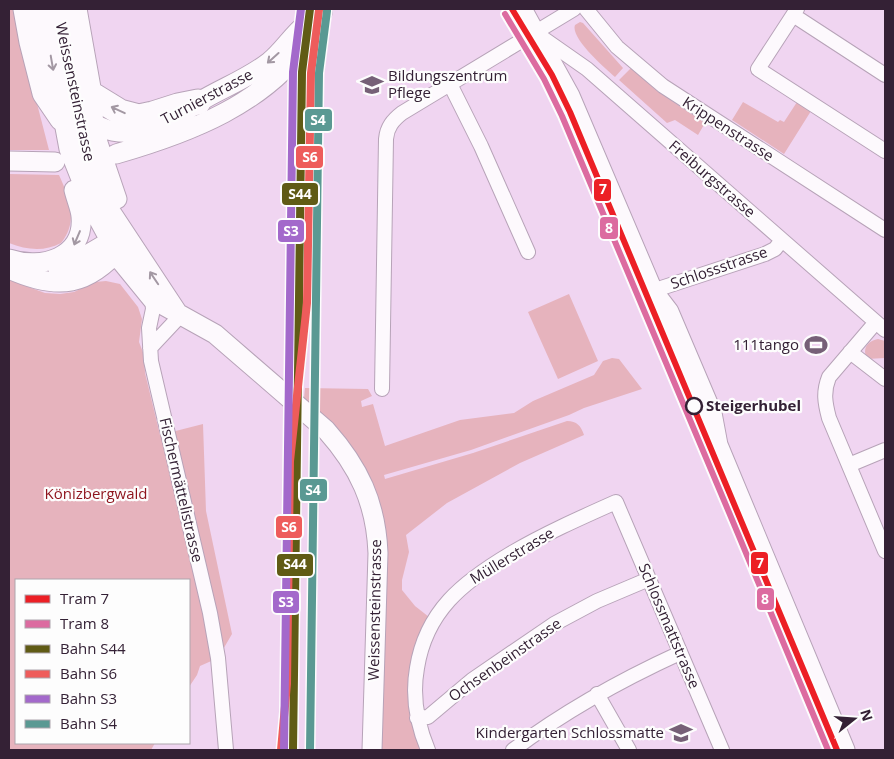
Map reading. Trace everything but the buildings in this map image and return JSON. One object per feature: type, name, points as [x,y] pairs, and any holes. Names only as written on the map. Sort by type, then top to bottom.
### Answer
[{"type":"highway","points":[[26,9],[45,93],[82,110],[120,112],[139,117],[198,102]]},
{"type":"highway","points":[[74,9],[82,110]]},
{"type":"main road","name":"Weissensteinstrasse","points":[[43,9],[82,110],[96,137],[120,205],[119,241],[152,300],[209,330],[220,338],[326,430],[340,445],[361,478],[372,506],[378,538],[372,750]]},
{"type":"main road","name":"Weissensteinstrasse","points":[[57,9],[82,110],[68,149],[92,207],[180,316]]},
{"type":"main road","name":"Freiburgstrasse","points":[[521,9],[535,32]]},
{"type":"main road","name":"Turnierstrasse","points":[[198,102],[248,87],[284,70],[311,38],[323,11]]},
{"type":"main road","name":"Schlossstrasse","points":[[535,32],[569,96],[652,291],[655,317],[698,419],[716,445],[844,750]]},
{"type":"main road","name":"Turnierstrasse","points":[[116,154],[191,129],[225,112],[248,87]]},
{"type":"main road","points":[[13,264],[56,259],[71,250],[78,239],[81,216],[74,191],[68,149]]},
{"type":"main road","points":[[9,161],[55,162]]},
{"type":"main road","points":[[13,264],[36,280],[64,283],[76,280],[101,268],[110,261],[119,241]]},
{"type":"street","points":[[382,389],[387,133],[392,123],[402,113],[574,9]]},
{"type":"street","name":"Krippenstrasse","points":[[586,9],[617,47],[663,86],[885,230]]},
{"type":"street","points":[[885,75],[795,12],[758,69],[885,151]]},
{"type":"street","name":"Freiburgstrasse","points":[[535,32],[587,69],[881,326]]},
{"type":"street","points":[[450,84],[481,146],[528,252]]},
{"type":"street","name":"Schlossstrasse","points":[[652,291],[765,254],[775,248],[782,240]]},
{"type":"street","name":"Fischermättelistrasse","points":[[152,300],[153,309],[149,328],[151,361],[212,622],[218,658],[226,750]]},
{"type":"street","points":[[150,348],[180,316]]},
{"type":"street","points":[[881,326],[850,352],[829,378],[825,386],[824,395],[829,418],[884,543]]},
{"type":"street","points":[[850,352],[885,379]]},
{"type":"street","points":[[849,465],[885,450]]},
{"type":"street","name":"Schlossmattstrasse","points":[[616,502],[722,750]]},
{"type":"street","name":"Müllerstrasse","points":[[428,750],[417,718],[415,685],[422,646],[431,625],[451,597],[478,574],[520,548],[616,502]]},
{"type":"street","name":"Ochsenbeinstrasse","points":[[417,718],[428,717],[472,680],[554,624],[597,601],[649,578]]},
{"type":"street","points":[[513,750],[540,730],[597,694],[680,653]]},
{"type":"street","points":[[597,694],[628,750]]},
{"type":"green space","points":[[9,9],[18,9],[27,65],[49,150],[9,150]]},
{"type":"green space","points":[[580,22],[583,23],[623,68],[615,77],[583,45],[575,31],[575,25]]},
{"type":"green space","points":[[631,68],[657,91],[705,123],[698,135],[675,120],[667,123],[619,80]]},
{"type":"green space","points":[[743,102],[778,122],[780,120],[784,122],[797,102],[811,111],[784,154],[732,120]]},
{"type":"green space","points":[[9,174],[59,175],[69,200],[71,218],[70,226],[61,243],[48,248],[35,249],[9,243]]},
{"type":"green space","name":"Könizbergwald","points":[[9,280],[45,293],[60,294],[74,292],[95,282],[106,281],[120,284],[138,307],[142,319],[139,342],[144,355],[145,373],[160,435],[203,424],[206,511],[232,634],[218,658],[200,666],[190,686],[190,579],[15,579],[15,744],[154,744],[151,750],[9,750]]},
{"type":"green space","points":[[569,294],[598,361],[558,379],[528,312]]},
{"type":"green space","points":[[878,339],[885,341],[885,358],[867,359],[866,346]]},
{"type":"green space","points":[[612,358],[619,359],[642,389],[584,408],[471,450],[384,475],[385,479],[473,453],[567,421],[578,425],[584,435],[520,463],[447,503],[406,535],[409,552],[402,580],[402,590],[415,606],[429,617],[418,642],[423,750],[373,750],[374,512],[303,408],[305,388],[368,389],[372,396],[361,401],[362,407],[373,404],[385,446],[460,420],[514,413],[533,401],[594,375],[603,361]]},
{"type":"tram line","name":"7","points":[[512,9],[552,75],[570,112],[837,750]]},
{"type":"tram line","name":"8","points":[[505,14],[544,79],[562,116],[828,750]]},
{"type":"rail line","name":"S3","points":[[284,750],[293,72],[301,9]]},
{"type":"rail line","name":"S44","points":[[293,750],[302,72],[310,9]]},
{"type":"rail line","name":"S6","points":[[281,750],[287,684],[290,461],[307,303],[311,73],[319,10]]},
{"type":"rail line","name":"S4","points":[[310,750],[319,73],[327,11]]},
{"type":"place","name":"Bildungszentrum Pflege","points":[[372,85]]},
{"type":"place","name":"111tango","points":[[816,345]]},
{"type":"place","name":"Steigerhubel","points":[[694,406]]},
{"type":"place","name":"Kindergarten Schlossmatte","points":[[681,733]]}]
